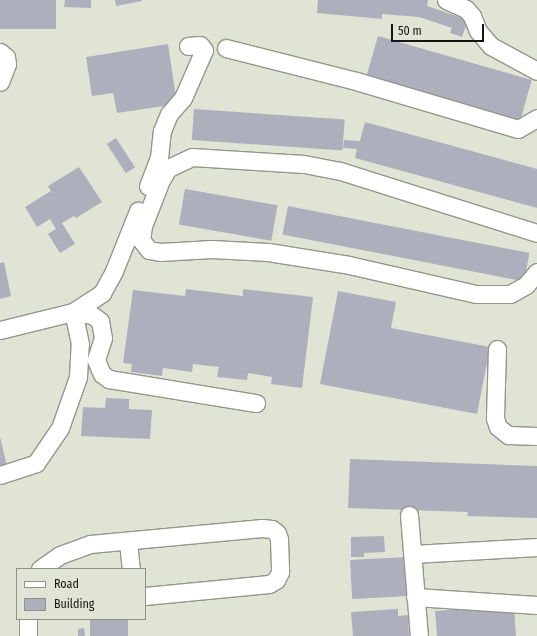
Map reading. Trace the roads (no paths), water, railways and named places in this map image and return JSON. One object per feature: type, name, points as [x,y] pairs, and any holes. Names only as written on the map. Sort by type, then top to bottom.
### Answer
[{"type":"lane","points":[[446,0],[470,4],[472,16],[478,31],[491,46],[537,71]]},
{"type":"lane","points":[[0,330],[73,312],[102,293],[114,271],[159,158],[162,131],[169,114],[183,98],[204,50],[200,45],[188,46]]},
{"type":"lane","points":[[226,48],[356,81],[518,129],[537,118]]},
{"type":"lane","points":[[0,52],[6,57],[7,64],[0,82]]},
{"type":"lane","points":[[537,233],[340,171],[303,164],[192,157],[168,168],[161,180],[142,226],[141,240],[149,250],[160,252],[212,249],[268,252],[349,265],[476,294],[510,294],[526,285],[537,272]]},
{"type":"lane","points":[[73,312],[92,315],[100,320],[103,338],[96,360],[102,374],[109,379],[256,403]]},
{"type":"lane","points":[[0,474],[36,463],[60,428],[78,377],[80,344],[73,312]]},
{"type":"lane","points":[[497,349],[495,418],[498,427],[508,435],[537,436]]},
{"type":"lane","points":[[409,515],[413,554],[414,597],[419,636]]},
{"type":"lane","points":[[41,568],[60,555],[90,544],[128,542],[262,528],[272,529],[280,539],[280,572],[276,580],[269,584],[146,596]]},
{"type":"lane","points":[[128,542],[131,568]]},
{"type":"lane","points":[[413,554],[537,547]]},
{"type":"lane","points":[[414,597],[537,604]]},
{"type":"lane","points":[[28,620],[28,636]]}]
